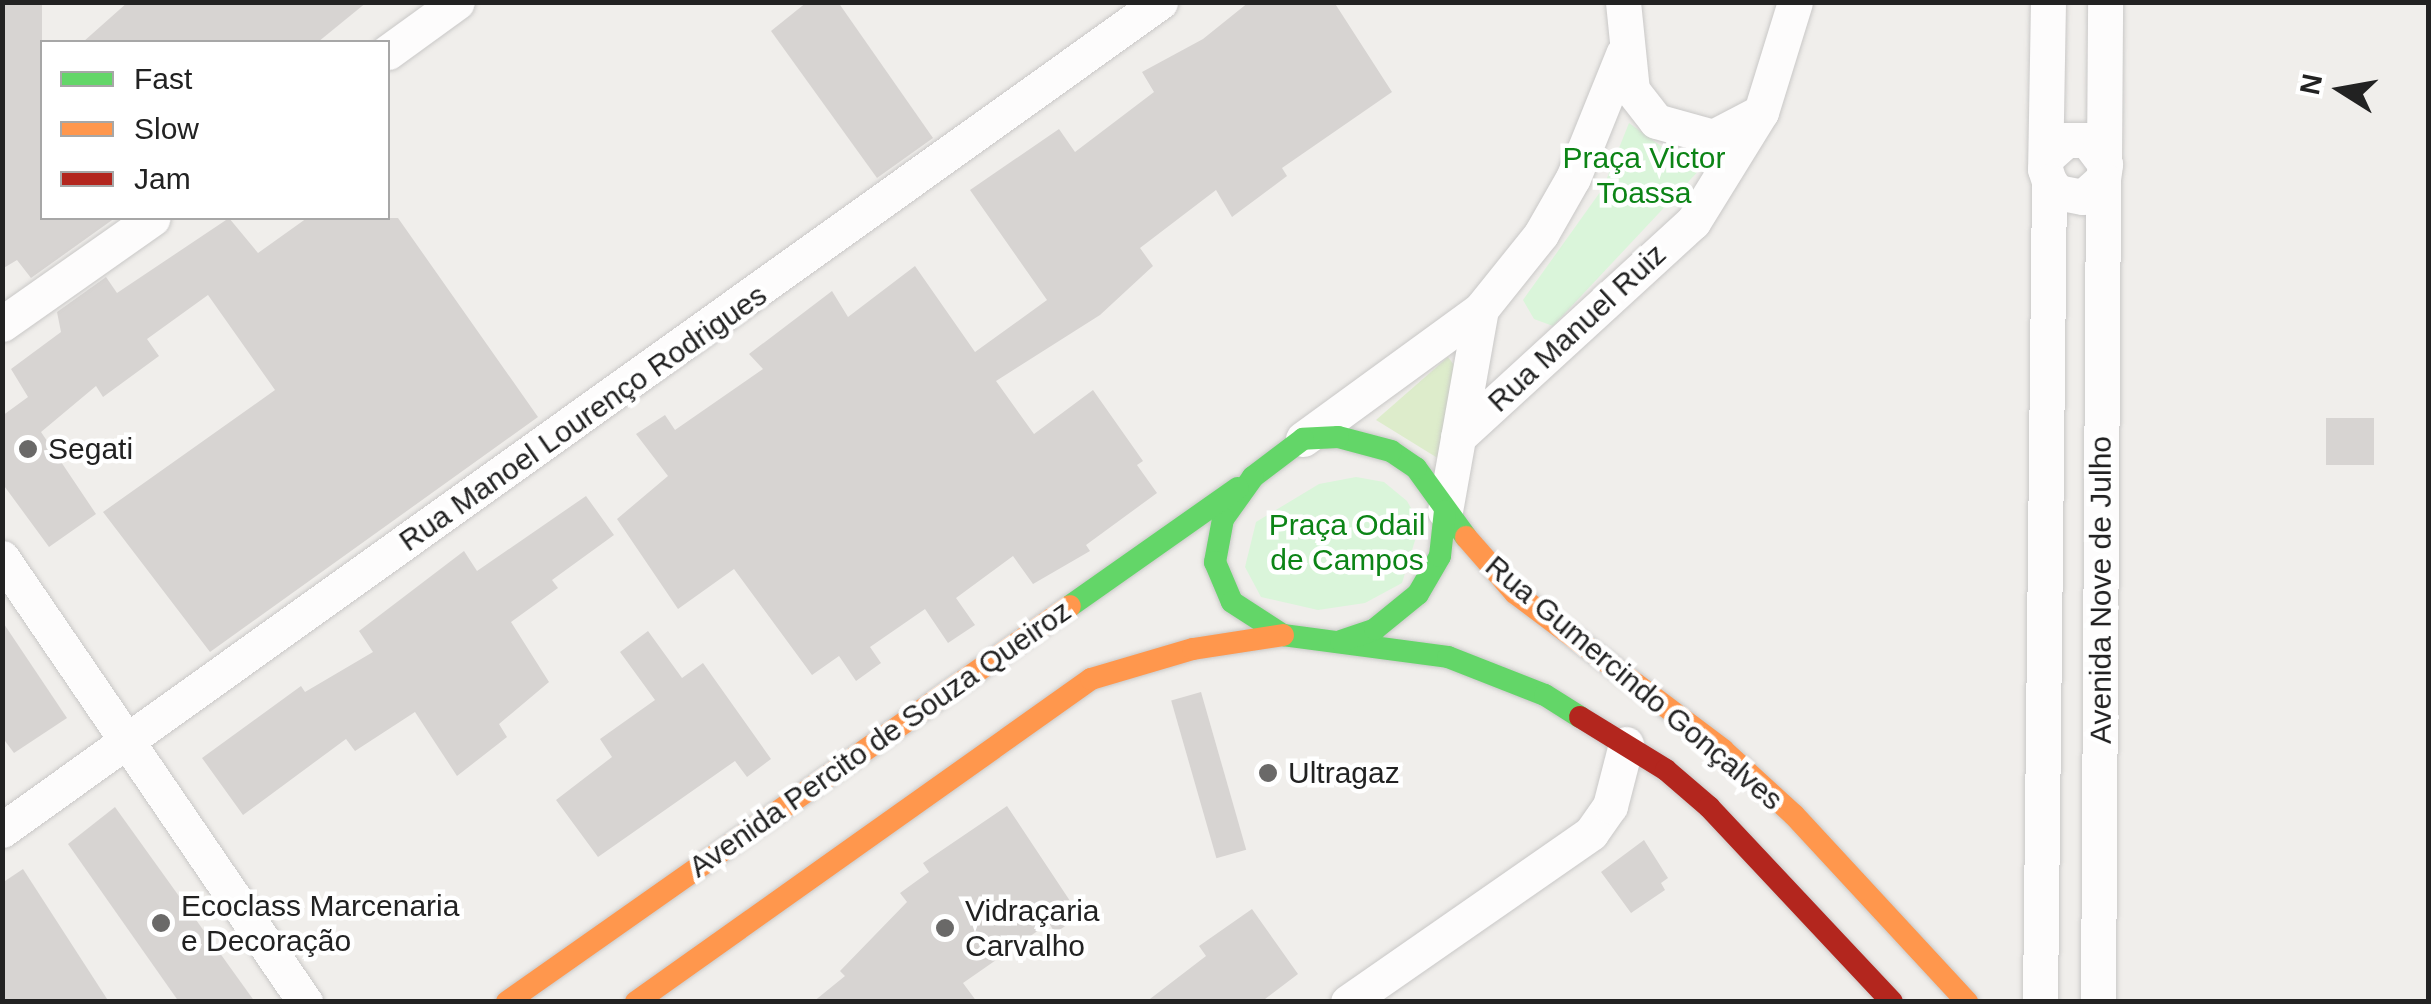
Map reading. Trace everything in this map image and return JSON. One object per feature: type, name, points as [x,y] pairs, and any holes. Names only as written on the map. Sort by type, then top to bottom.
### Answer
[{"type":"main road","points":[[636,1002],[1091,679],[1193,649],[1283,634],[1341,641],[1396,616],[1424,585],[1440,556],[1445,511],[1430,484],[1391,451],[1338,436],[1303,439],[1253,477],[1223,519],[1215,562],[1232,602],[1283,634]]},
{"type":"main road","name":"Avenida Percito de Souza Queiroz","points":[[507,1002],[1253,477]]},
{"type":"main road","name":"Rua Gumercindo Gonçalves","points":[[1445,511],[1515,593],[1723,750],[1794,815],[1967,1002]]},
{"type":"main road","name":"Rua Gumercindo Gonçalves","points":[[1341,641],[1490,670],[1546,694],[1626,744],[1709,807],[1892,1002]]},
{"type":"street","points":[[390,51],[457,2]]},
{"type":"street","name":"Rua Manoel Lourenço Rodrigues","points":[[2,830],[1160,2]]},
{"type":"street","points":[[1623,2],[1624,54],[1640,107],[1673,130],[1713,138],[1761,112]]},
{"type":"street","name":"Rua Manuel Ruiz","points":[[1458,437],[1693,222],[1761,112],[1796,2]]},
{"type":"street","name":"Avenida Nove de Julho","points":[[2040,1002],[2048,2]]},
{"type":"street","name":"Avenida Nove de Julho","points":[[2098,1002],[2105,2]]},
{"type":"street","points":[[1303,439],[1481,309],[1540,234],[1573,178],[1624,54]]},
{"type":"street","points":[[2072,138],[2087,140],[2104,170],[2083,198],[2058,192],[2048,169],[2072,138]]},
{"type":"street","points":[[2,324],[150,220]]},
{"type":"street","points":[[1445,511],[1481,309]]},
{"type":"street","points":[[2,558],[305,1002]]},
{"type":"street","points":[[1348,1002],[1591,833],[1610,806],[1626,744]]},
{"type":"street","points":[[660,1002],[683,968]]},
{"type":"green space","name":"Praça Victor Toassa","points":[[1629,123],[1668,151],[1705,164],[1553,326],[1534,319],[1523,300],[1603,188]]},
{"type":"green space","points":[[1448,357],[1454,365],[1444,462],[1376,420]]},
{"type":"green space","name":"Praça Odail de Campos","points":[[1356,477],[1384,482],[1407,501],[1420,524],[1402,583],[1365,603],[1318,610],[1261,597],[1245,567],[1256,522],[1319,484]]},
{"type":"building","points":[[2,2],[42,2],[40,220],[112,220],[31,278],[17,260],[2,269]]},
{"type":"building","points":[[128,2],[367,2],[320,40],[85,40]]},
{"type":"building","points":[[807,2],[838,2],[933,138],[877,178],[771,31]]},
{"type":"building","points":[[1249,2],[1334,2],[1392,92],[1282,168],[1287,176],[1232,217],[1216,190],[1140,248],[1153,266],[1100,315],[996,381],[1034,434],[1093,390],[1143,461],[1137,465],[1157,493],[1086,545],[1090,551],[1033,584],[1013,556],[956,598],[975,625],[948,643],[925,609],[870,647],[881,663],[856,681],[839,656],[812,675],[734,569],[678,609],[617,519],[668,476],[636,434],[665,415],[675,430],[763,369],[749,354],[832,291],[848,317],[915,266],[975,352],[1047,300],[970,190],[1059,129],[1075,152],[1154,92],[1142,72],[1203,39]]},
{"type":"building","points":[[398,218],[538,417],[210,652],[103,512],[275,390],[208,295],[147,339],[159,356],[103,397],[96,386],[41,432],[96,514],[49,547],[2,483],[2,416],[28,397],[11,369],[61,332],[57,312],[106,277],[117,293],[226,220],[231,220],[258,253],[304,220]]},
{"type":"building","points":[[2326,418],[2374,418],[2374,465],[2326,465]]},
{"type":"building","points":[[586,496],[614,535],[552,580],[558,588],[511,622],[549,682],[499,724],[507,737],[457,776],[415,712],[355,751],[346,739],[243,815],[202,758],[301,686],[305,692],[373,652],[359,631],[464,551],[477,571]]},
{"type":"building","points":[[2,621],[67,718],[14,753],[2,737]]},
{"type":"building","points":[[648,631],[682,678],[703,663],[771,759],[747,777],[735,761],[598,857],[556,800],[612,757],[600,739],[655,700],[620,652]]},
{"type":"building","points":[[1201,692],[1246,850],[1216,858],[1171,701]]},
{"type":"building","points":[[1007,806],[1080,916],[1055,933],[1049,923],[963,983],[977,1002],[813,1002],[845,976],[840,971],[907,902],[900,893],[929,872],[923,863]]},
{"type":"building","name":"Ecoclass Marcenaria e Decoração","points":[[115,807],[255,1002],[179,1002],[68,844]]},
{"type":"building","points":[[1644,840],[1668,878],[1661,883],[1665,890],[1631,913],[1601,872]]},
{"type":"building","points":[[23,869],[109,1002],[2,1002],[2,883]]},
{"type":"building","points":[[1252,909],[1298,974],[1261,1002],[1146,1002],[1206,956],[1199,946]]},
{"type":"traffic: fast","points":[[1466,537],[1416,468],[1391,451],[1338,437],[1303,439],[1253,477],[1223,519],[1215,562],[1232,602],[1283,635],[1448,657],[1545,695],[1580,717]]},
{"type":"traffic: fast","points":[[1070,606],[1238,488]]},
{"type":"traffic: fast","points":[[1341,641],[1375,629],[1418,594],[1440,556],[1445,511]]},
{"type":"traffic: slow","points":[[1466,537],[1515,593],[1723,750],[1794,815],[1967,1002]]},
{"type":"traffic: slow","points":[[507,1002],[1070,606]]},
{"type":"traffic: slow","points":[[636,1002],[1091,679],[1193,649],[1283,635]]},
{"type":"traffic: jam","points":[[1580,717],[1666,770],[1709,807],[1892,1002]]},
{"type":"place","name":"Segati","points":[[28,449]]},
{"type":"place","name":"Ultragaz","points":[[1268,773]]},
{"type":"place","name":"Ecoclass Marcenaria e Decoração","points":[[161,923]]},
{"type":"place","name":"Vidraçaria Carvalho","points":[[945,928]]}]
